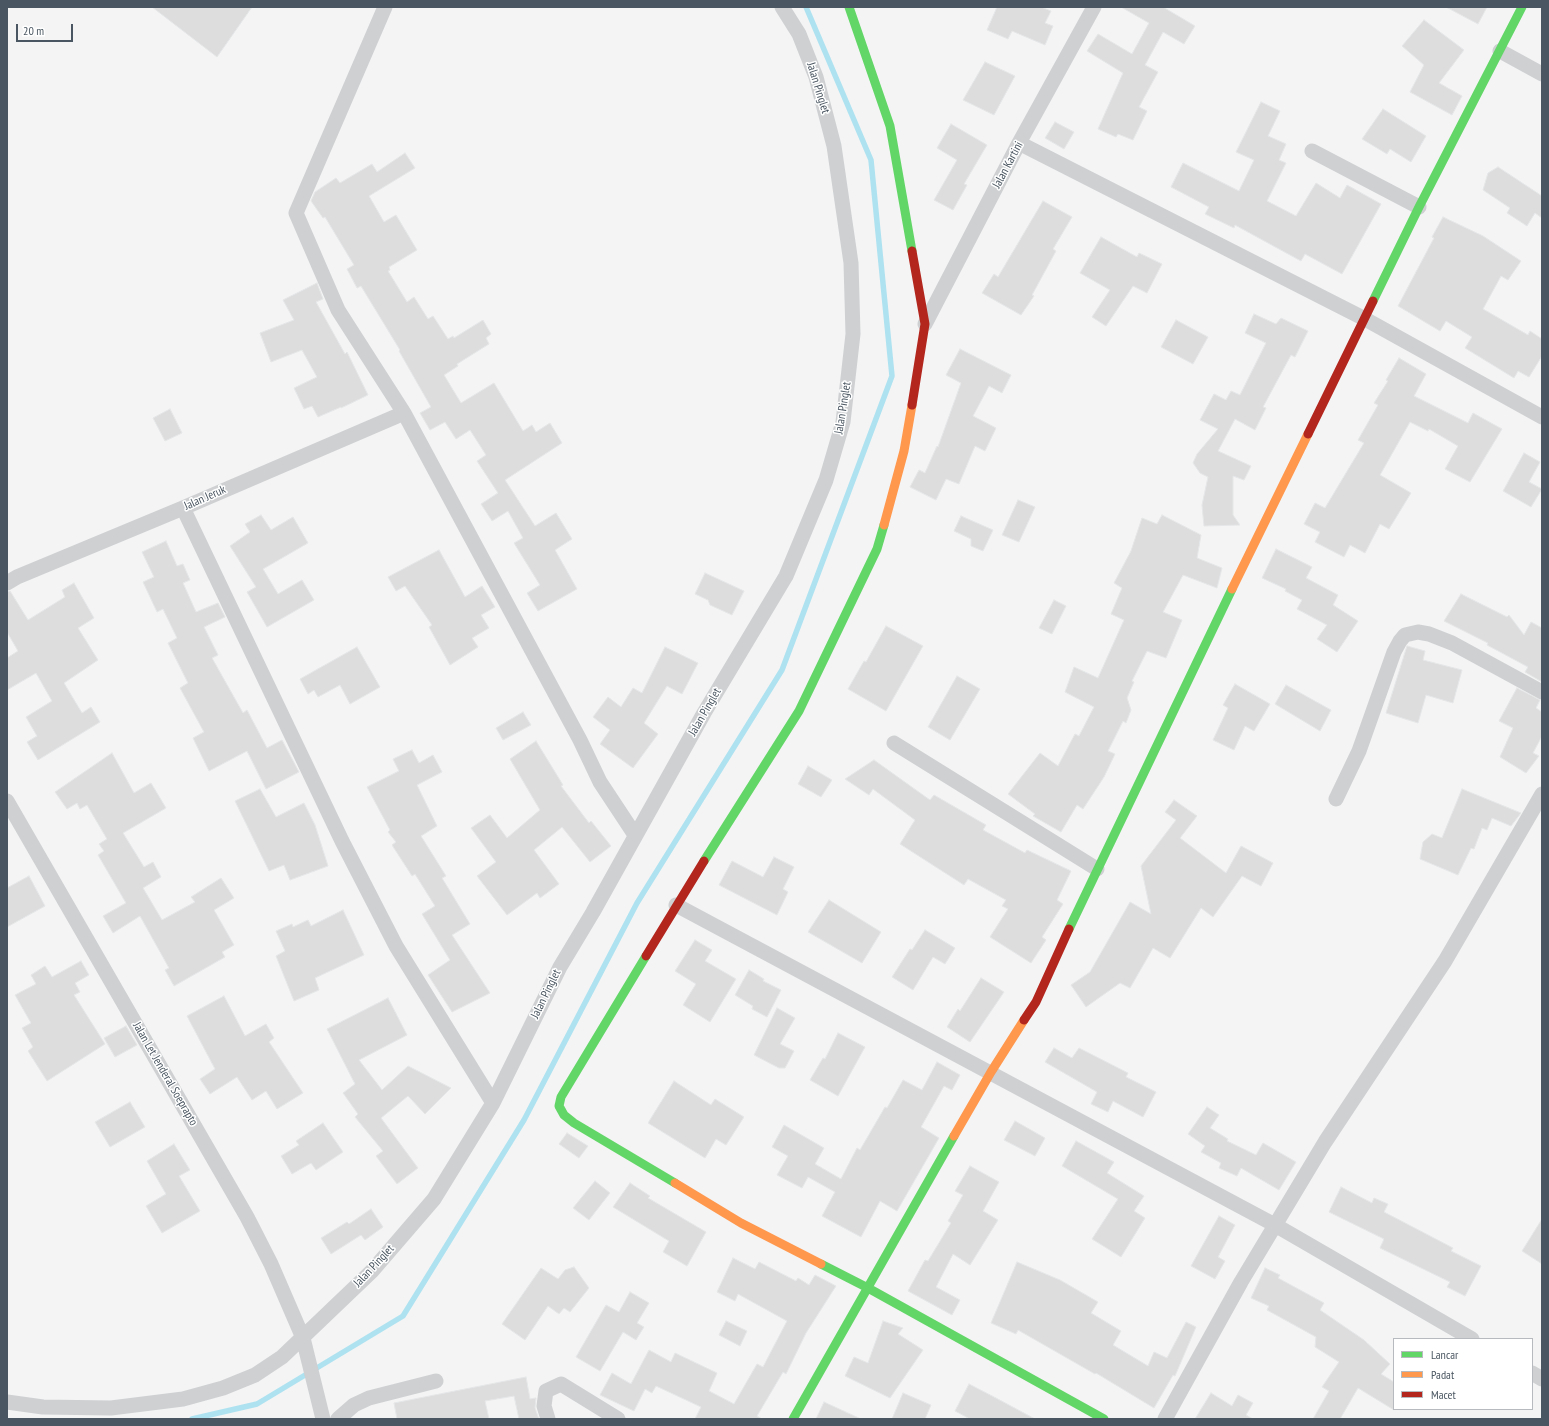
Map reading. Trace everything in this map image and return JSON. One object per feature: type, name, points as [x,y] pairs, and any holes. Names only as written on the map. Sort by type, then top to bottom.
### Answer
[{"type":"street","points":[[385,7],[296,213],[338,310],[404,413],[576,733],[600,782],[635,835]]},
{"type":"street","name":"Jalan Pinglet","points":[[7,1402],[43,1407],[111,1408],[183,1399],[223,1388],[255,1375],[282,1357],[372,1271],[434,1199],[493,1103],[560,967],[704,713],[786,576],[826,480],[843,422],[853,334],[851,263],[834,146],[816,77],[799,34],[782,7]]},
{"type":"street","points":[[849,7],[890,126],[925,324],[904,451],[877,549],[799,711],[676,905],[614,1012],[561,1097],[559,1106],[564,1116],[574,1123],[740,1223],[868,1288],[1104,1419]]},
{"type":"street","name":"Jalan Kartini","points":[[925,324],[1019,143],[1094,7]]},
{"type":"street","points":[[794,1419],[991,1072],[1036,1002],[1097,870],[1218,617],[1365,320],[1419,207],[1522,7]]},
{"type":"street","points":[[1500,50],[1542,74]]},
{"type":"street","points":[[1019,143],[1365,320],[1542,417]]},
{"type":"street","points":[[1312,150],[1419,207]]},
{"type":"street","name":"Jalan Jeruk","points":[[7,583],[17,577],[183,508],[404,413]]},
{"type":"street","points":[[183,508],[342,841],[396,946],[493,1103]]},
{"type":"street","points":[[1336,799],[1359,752],[1394,652],[1400,641],[1405,636],[1418,632],[1435,636],[1542,692]]},
{"type":"street","points":[[894,743],[1097,870]]},
{"type":"street","points":[[1165,1419],[1241,1282],[1325,1142],[1446,961],[1542,794]]},
{"type":"street","name":"Jalan Let Jenderal Soeprapto","points":[[7,801],[247,1217],[303,1338],[323,1419]]},
{"type":"street","points":[[676,905],[1275,1225],[1470,1338]]},
{"type":"street","points":[[1533,1374],[1542,1379]]},
{"type":"street","points":[[338,1419],[354,1405],[369,1398],[436,1381]]},
{"type":"street","points":[[548,1419],[544,1406],[546,1391],[561,1384],[618,1419]]},
{"type":"building","points":[[152,7],[252,7],[217,57]]},
{"type":"building","points":[[997,7],[1041,7],[1051,11],[1045,23],[1053,26],[1045,45],[1012,31],[1008,39],[987,30]]},
{"type":"building","points":[[1121,7],[1163,7],[1195,26],[1184,44],[1163,32],[1145,65],[1158,72],[1139,107],[1147,111],[1133,140],[1118,134],[1116,137],[1098,129],[1123,73],[1087,51],[1098,34],[1132,54],[1149,23]]},
{"type":"building","points":[[1446,7],[1487,7],[1478,24]]},
{"type":"building","points":[[1424,20],[1464,50],[1439,83],[1462,96],[1452,115],[1410,92],[1424,65],[1402,46]]},
{"type":"building","points":[[985,62],[1015,76],[994,115],[963,100]]},
{"type":"building","points":[[1261,102],[1280,111],[1268,136],[1286,144],[1279,160],[1286,163],[1267,201],[1296,216],[1316,183],[1340,198],[1347,185],[1381,204],[1342,274],[1305,254],[1301,261],[1235,225],[1234,228],[1205,214],[1209,207],[1171,187],[1183,163],[1239,191],[1254,160],[1236,152]]},
{"type":"building","points":[[1383,109],[1426,136],[1411,162],[1390,149],[1387,154],[1362,139]]},
{"type":"building","points":[[1055,122],[1074,132],[1064,149],[1045,138]]},
{"type":"building","points":[[951,124],[987,145],[964,184],[967,185],[953,210],[934,200],[957,160],[937,148]]},
{"type":"building","points":[[405,153],[415,168],[369,196],[384,222],[396,215],[417,250],[389,267],[390,270],[388,271],[407,302],[414,297],[428,319],[433,316],[448,339],[453,336],[454,338],[483,320],[491,334],[486,338],[489,344],[457,364],[458,366],[444,375],[461,403],[494,383],[523,431],[532,425],[536,432],[550,423],[562,443],[505,480],[535,526],[556,513],[572,539],[555,550],[577,589],[538,611],[527,593],[540,585],[514,543],[523,538],[508,511],[492,521],[481,504],[498,493],[477,461],[486,455],[470,430],[456,439],[445,422],[430,430],[420,413],[431,407],[399,351],[400,350],[361,286],[357,288],[347,269],[354,265],[325,217],[323,218],[311,201],[315,192],[336,178],[340,183],[372,164],[377,172]]},
{"type":"building","points":[[1498,167],[1542,196],[1542,218],[1535,213],[1527,226],[1507,213],[1510,208],[1483,190],[1488,173]]},
{"type":"building","points":[[1043,201],[1072,217],[1053,249],[1056,251],[1032,295],[1034,296],[1021,315],[982,293],[994,274],[998,277]]},
{"type":"building","points":[[1443,217],[1483,236],[1521,261],[1508,280],[1501,276],[1483,309],[1528,335],[1530,331],[1542,339],[1542,356],[1529,377],[1518,371],[1514,378],[1465,348],[1472,337],[1446,321],[1440,331],[1398,306],[1434,238],[1432,237]]},
{"type":"building","points":[[1101,237],[1137,257],[1139,253],[1162,264],[1147,293],[1133,286],[1106,326],[1092,317],[1110,290],[1080,273]]},
{"type":"building","points":[[317,283],[323,299],[316,302],[345,354],[347,352],[368,395],[318,417],[312,406],[304,409],[294,388],[317,377],[302,350],[271,362],[260,333],[294,320],[283,300]]},
{"type":"building","points":[[1254,314],[1276,324],[1281,318],[1308,331],[1295,357],[1291,355],[1263,407],[1266,408],[1255,430],[1235,419],[1218,451],[1251,466],[1244,480],[1233,476],[1233,515],[1240,525],[1204,526],[1202,505],[1208,477],[1200,473],[1193,463],[1197,454],[1218,429],[1200,420],[1214,394],[1226,400],[1231,391],[1240,395],[1266,343],[1245,333]]},
{"type":"building","points":[[1176,320],[1208,337],[1193,364],[1161,347]]},
{"type":"building","points":[[960,349],[1011,375],[1002,393],[989,386],[973,416],[996,428],[985,451],[975,446],[959,484],[946,479],[936,500],[910,487],[919,470],[925,473],[937,446],[938,447],[961,383],[946,375]]},
{"type":"building","points":[[1399,358],[1426,374],[1414,396],[1468,423],[1473,413],[1502,429],[1470,482],[1445,469],[1458,446],[1429,429],[1428,431],[1410,422],[1380,475],[1411,493],[1389,529],[1380,524],[1365,553],[1350,545],[1344,557],[1315,542],[1320,532],[1304,524],[1315,503],[1325,508],[1364,443],[1358,440],[1378,405],[1374,403],[1388,381],[1386,380]]},
{"type":"building","points":[[170,409],[182,433],[165,441],[153,418]]},
{"type":"building","points":[[1524,453],[1540,462],[1529,482],[1542,489],[1531,507],[1503,491]]},
{"type":"building","points":[[1018,500],[1035,507],[1019,542],[1002,535]]},
{"type":"building","points":[[261,515],[271,530],[293,517],[308,543],[263,569],[278,594],[302,580],[314,600],[267,627],[247,592],[256,587],[230,546],[250,532],[245,524]]},
{"type":"building","points":[[1162,515],[1201,535],[1197,558],[1222,568],[1217,588],[1183,575],[1163,612],[1182,620],[1166,658],[1147,651],[1132,681],[1134,682],[1127,698],[1131,710],[1126,723],[1123,721],[1108,751],[1115,754],[1104,777],[1083,809],[1077,805],[1061,832],[1033,816],[1035,814],[1008,794],[1040,753],[1058,766],[1075,734],[1079,736],[1094,707],[1065,692],[1074,667],[1098,678],[1124,620],[1111,614],[1122,588],[1114,583],[1131,551],[1142,518],[1157,524]]},
{"type":"building","points":[[961,516],[993,530],[983,551],[971,546],[971,539],[954,531]]},
{"type":"building","points":[[166,541],[177,566],[183,564],[190,580],[183,583],[196,612],[218,603],[225,617],[204,627],[218,655],[212,658],[243,713],[247,710],[267,748],[282,740],[299,772],[266,789],[247,751],[209,771],[193,738],[204,732],[180,688],[188,683],[168,643],[177,638],[163,609],[157,612],[143,582],[154,577],[142,552]]},
{"type":"building","points":[[1276,549],[1312,567],[1306,578],[1338,595],[1333,605],[1358,621],[1337,652],[1317,639],[1327,625],[1297,609],[1302,600],[1285,591],[1286,589],[1262,578]]},
{"type":"building","points":[[439,550],[465,597],[482,586],[495,607],[481,615],[489,628],[472,638],[478,647],[450,665],[429,627],[432,625],[405,586],[396,591],[388,577]]},
{"type":"building","points":[[705,573],[744,591],[732,615],[710,605],[708,600],[695,594]]},
{"type":"building","points":[[74,583],[94,618],[78,628],[98,660],[64,683],[82,713],[91,707],[100,722],[38,760],[27,742],[37,736],[26,717],[52,701],[36,673],[7,690],[7,658],[18,651],[7,632],[7,592],[10,591],[28,620],[65,597],[62,590]]},
{"type":"building","points":[[1461,594],[1507,617],[1509,615],[1524,635],[1531,622],[1542,628],[1542,682],[1525,672],[1528,667],[1487,645],[1488,643],[1444,621]]},
{"type":"building","points":[[1054,600],[1066,606],[1052,634],[1039,628]]},
{"type":"building","points":[[886,626],[923,646],[886,711],[848,689],[864,661],[866,662]]},
{"type":"building","points":[[1407,646],[1425,651],[1423,660],[1462,670],[1453,703],[1426,695],[1418,723],[1386,713]]},
{"type":"building","points":[[357,647],[380,687],[350,704],[340,685],[318,697],[314,690],[308,694],[300,679]]},
{"type":"building","points":[[665,647],[698,663],[682,694],[667,686],[644,723],[658,734],[633,768],[600,744],[610,730],[593,717],[608,697],[621,707],[633,688],[642,693]]},
{"type":"building","points":[[957,676],[980,689],[950,740],[928,727]]},
{"type":"building","points":[[1235,684],[1270,704],[1254,731],[1245,726],[1234,750],[1213,740],[1228,708],[1223,705]]},
{"type":"building","points":[[1286,685],[1331,710],[1320,731],[1275,704]]},
{"type":"building","points":[[1517,688],[1540,700],[1536,708],[1542,712],[1542,736],[1533,753],[1539,756],[1526,773],[1500,757],[1513,728],[1499,721]]},
{"type":"building","points":[[523,712],[531,725],[503,740],[496,728]]},
{"type":"building","points":[[536,741],[563,785],[561,786],[589,823],[591,821],[611,846],[590,862],[562,827],[534,850],[559,884],[540,898],[537,893],[507,915],[477,876],[496,862],[471,828],[490,815],[507,838],[540,810],[510,759]]},
{"type":"building","points":[[412,750],[419,763],[433,755],[442,772],[417,785],[437,826],[421,836],[446,876],[442,878],[470,924],[452,935],[490,993],[452,1012],[428,975],[450,960],[422,914],[435,906],[415,874],[412,876],[392,845],[396,842],[388,832],[390,830],[367,787],[399,771],[393,759]]},
{"type":"building","points":[[112,753],[134,793],[151,783],[166,808],[123,833],[144,867],[153,862],[161,877],[143,888],[162,920],[195,902],[191,897],[221,878],[234,898],[214,910],[234,945],[222,952],[225,957],[174,986],[165,970],[169,968],[140,916],[113,933],[103,916],[126,903],[98,855],[104,851],[99,844],[107,839],[87,805],[80,809],[77,803],[67,809],[55,792]]},
{"type":"building","points":[[874,760],[930,800],[934,795],[986,825],[983,830],[1025,853],[1027,850],[1071,871],[1057,900],[1063,904],[1042,937],[1046,940],[1031,963],[990,937],[1008,909],[1002,906],[1006,900],[968,879],[964,885],[900,844],[915,820],[873,789],[869,795],[845,779]]},
{"type":"building","points":[[808,766],[832,780],[821,797],[798,784]]},
{"type":"building","points":[[260,789],[276,817],[304,803],[315,825],[328,866],[290,880],[284,865],[269,871],[235,801]]},
{"type":"building","points":[[1462,789],[1521,813],[1511,826],[1492,818],[1487,830],[1482,828],[1474,849],[1471,848],[1458,875],[1420,859],[1423,842],[1432,834],[1442,838]]},
{"type":"building","points":[[1174,800],[1197,816],[1180,838],[1226,873],[1241,846],[1273,863],[1261,886],[1242,876],[1213,917],[1201,908],[1170,958],[1153,948],[1130,988],[1120,983],[1086,1007],[1071,985],[1090,972],[1130,902],[1151,914],[1141,866],[1176,820],[1165,812]]},
{"type":"building","points":[[774,857],[794,867],[783,889],[788,892],[777,915],[719,885],[732,861],[763,877]]},
{"type":"building","points":[[29,876],[45,906],[7,927],[7,888]]},
{"type":"building","points":[[829,900],[881,932],[862,963],[808,932]]},
{"type":"building","points":[[343,910],[364,955],[315,978],[319,990],[294,1001],[276,956],[285,951],[276,931],[292,924],[293,927],[308,920],[311,926]]},
{"type":"building","points":[[925,930],[955,948],[945,964],[933,957],[913,990],[892,977],[910,949],[912,950]]},
{"type":"building","points":[[695,940],[712,950],[705,961],[736,979],[710,1022],[683,1005],[696,984],[675,971]]},
{"type":"building","points":[[81,961],[89,975],[75,983],[80,992],[74,995],[105,1044],[47,1081],[28,1051],[33,1047],[22,1028],[31,1023],[15,995],[36,984],[31,975],[45,966],[52,977]]},
{"type":"building","points":[[749,970],[764,979],[763,981],[781,990],[767,1017],[752,1009],[753,1006],[735,995]]},
{"type":"building","points":[[981,978],[1004,992],[970,1042],[947,1027],[958,1009],[960,1011]]},
{"type":"building","points":[[224,996],[245,1036],[266,1024],[274,1038],[269,1042],[303,1093],[277,1109],[266,1091],[252,1100],[237,1077],[210,1094],[200,1079],[215,1069],[187,1016]]},
{"type":"building","points":[[388,998],[407,1035],[359,1060],[382,1090],[408,1066],[451,1088],[425,1114],[408,1096],[381,1118],[418,1168],[397,1184],[376,1156],[383,1151],[355,1117],[358,1114],[343,1093],[355,1084],[327,1029]]},
{"type":"building","points":[[777,1008],[795,1018],[780,1044],[794,1051],[785,1068],[779,1068],[754,1055]]},
{"type":"building","points":[[126,1026],[137,1045],[115,1057],[104,1038]]},
{"type":"building","points":[[838,1033],[865,1047],[838,1096],[810,1080],[823,1058],[825,1059]]},
{"type":"building","points":[[1054,1048],[1072,1058],[1079,1048],[1128,1073],[1126,1077],[1156,1092],[1143,1117],[1113,1101],[1108,1112],[1091,1104],[1097,1092],[1045,1062]]},
{"type":"building","points":[[937,1062],[960,1075],[952,1090],[944,1086],[921,1127],[939,1138],[897,1211],[880,1201],[861,1237],[822,1216],[835,1192],[808,1177],[802,1188],[777,1175],[788,1156],[772,1147],[784,1125],[824,1148],[815,1164],[841,1179],[857,1148],[860,1150],[885,1107],[887,1108],[903,1080],[922,1090]]},
{"type":"building","points":[[674,1081],[711,1105],[715,1099],[744,1117],[726,1145],[716,1139],[705,1158],[648,1123]]},
{"type":"building","points":[[130,1102],[145,1127],[110,1147],[95,1122]]},
{"type":"building","points":[[1207,1107],[1219,1115],[1210,1128],[1228,1139],[1227,1141],[1256,1155],[1263,1143],[1296,1162],[1279,1190],[1241,1168],[1237,1176],[1219,1168],[1221,1163],[1201,1152],[1205,1146],[1188,1134]]},
{"type":"building","points":[[1015,1121],[1045,1138],[1035,1156],[1004,1140]]},
{"type":"building","points":[[323,1123],[343,1152],[316,1170],[311,1163],[292,1174],[281,1156],[299,1145],[296,1141]]},
{"type":"building","points":[[567,1133],[588,1146],[579,1158],[559,1144]]},
{"type":"building","points":[[1076,1141],[1114,1162],[1107,1173],[1144,1196],[1134,1211],[1145,1218],[1121,1257],[1092,1239],[1118,1199],[1062,1166]]},
{"type":"building","points":[[174,1144],[190,1170],[179,1176],[200,1211],[162,1233],[146,1206],[166,1194],[147,1161]]},
{"type":"building","points":[[970,1166],[999,1182],[983,1211],[998,1220],[970,1265],[953,1254],[936,1287],[960,1300],[952,1315],[908,1291],[925,1260],[928,1261],[951,1223],[948,1221],[963,1195],[955,1191]]},
{"type":"building","points":[[595,1181],[610,1193],[589,1220],[573,1208]]},
{"type":"building","points":[[630,1183],[650,1196],[648,1198],[706,1232],[687,1266],[663,1252],[669,1241],[613,1207]]},
{"type":"building","points":[[1341,1187],[1372,1203],[1374,1198],[1388,1204],[1384,1212],[1453,1248],[1451,1251],[1481,1266],[1465,1296],[1447,1287],[1450,1282],[1380,1248],[1384,1239],[1329,1212]]},
{"type":"building","points":[[371,1209],[383,1227],[365,1240],[361,1235],[331,1254],[321,1238],[347,1222],[349,1224]]},
{"type":"building","points":[[1219,1216],[1235,1225],[1218,1257],[1225,1261],[1215,1279],[1191,1266]]},
{"type":"building","points":[[1542,1219],[1542,1264],[1522,1251]]},
{"type":"building","points":[[733,1258],[755,1269],[759,1262],[796,1281],[798,1278],[809,1285],[815,1275],[836,1286],[806,1333],[786,1374],[783,1372],[757,1416],[762,1419],[695,1419],[701,1407],[656,1386],[652,1393],[645,1389],[634,1411],[600,1395],[612,1373],[631,1384],[649,1350],[671,1362],[675,1353],[717,1373],[709,1391],[734,1404],[757,1364],[763,1367],[787,1321],[738,1294],[735,1301],[717,1292]]},
{"type":"building","points":[[1017,1262],[1060,1280],[1098,1302],[1091,1313],[1121,1331],[1113,1345],[1148,1366],[1154,1352],[1167,1358],[1186,1322],[1196,1327],[1175,1376],[1173,1375],[1154,1408],[1096,1373],[1095,1374],[1018,1330],[1016,1334],[991,1323]]},
{"type":"building","points":[[574,1267],[589,1288],[570,1312],[564,1308],[559,1314],[548,1306],[525,1340],[502,1324],[541,1268],[558,1279],[565,1270]]},
{"type":"building","points":[[1265,1268],[1280,1275],[1278,1278],[1324,1303],[1320,1310],[1364,1340],[1390,1364],[1381,1374],[1393,1381],[1393,1409],[1358,1388],[1340,1419],[1313,1419],[1329,1391],[1322,1387],[1339,1362],[1315,1347],[1316,1337],[1267,1310],[1269,1306],[1251,1298]]},
{"type":"building","points":[[630,1292],[649,1303],[637,1323],[644,1327],[636,1340],[623,1332],[600,1371],[576,1357],[606,1305],[619,1312]]},
{"type":"building","points":[[726,1321],[747,1331],[740,1346],[719,1335]]},
{"type":"building","points":[[883,1321],[903,1328],[898,1334],[923,1350],[890,1398],[845,1376],[854,1357],[868,1363]]},
{"type":"building","points":[[526,1377],[530,1399],[536,1398],[535,1408],[539,1419],[519,1419],[514,1396],[485,1401],[489,1419],[397,1419],[394,1403]]},
{"type":"building","points":[[969,1384],[1035,1419],[970,1419],[955,1411]]},
{"type":"building","points":[[903,1393],[931,1405],[925,1419],[892,1419]]},
{"type":"building","points":[[1211,1393],[1232,1406],[1238,1395],[1253,1403],[1246,1415],[1253,1419],[1195,1419]]},
{"type":"building","points":[[824,1402],[861,1419],[816,1419]]},
{"type":"waterway","points":[[192,1419],[257,1404],[403,1316],[524,1120],[637,903],[782,670],[892,376],[871,160],[806,7]]},
{"type":"traffic: fast","points":[[849,7],[890,126],[912,251]]},
{"type":"traffic: fast","points":[[1373,301],[1419,207],[1522,7]]},
{"type":"traffic: fast","points":[[704,861],[799,711],[877,549],[884,525]]},
{"type":"traffic: fast","points":[[1069,929],[1232,589]]},
{"type":"traffic: fast","points":[[646,956],[561,1097],[559,1106],[564,1115],[574,1123],[675,1183]]},
{"type":"traffic: fast","points":[[793,1419],[954,1136]]},
{"type":"traffic: fast","points":[[821,1264],[868,1288],[1104,1419]]},
{"type":"traffic: slow","points":[[884,525],[904,451],[912,405]]},
{"type":"traffic: slow","points":[[1232,589],[1308,434]]},
{"type":"traffic: slow","points":[[954,1136],[991,1072],[1024,1020]]},
{"type":"traffic: slow","points":[[675,1183],[741,1223],[821,1264]]},
{"type":"traffic: jam","points":[[912,251],[925,324],[912,405]]},
{"type":"traffic: jam","points":[[1308,434],[1373,301]]},
{"type":"traffic: jam","points":[[646,956],[704,861]]},
{"type":"traffic: jam","points":[[1024,1020],[1036,1002],[1069,929]]}]
